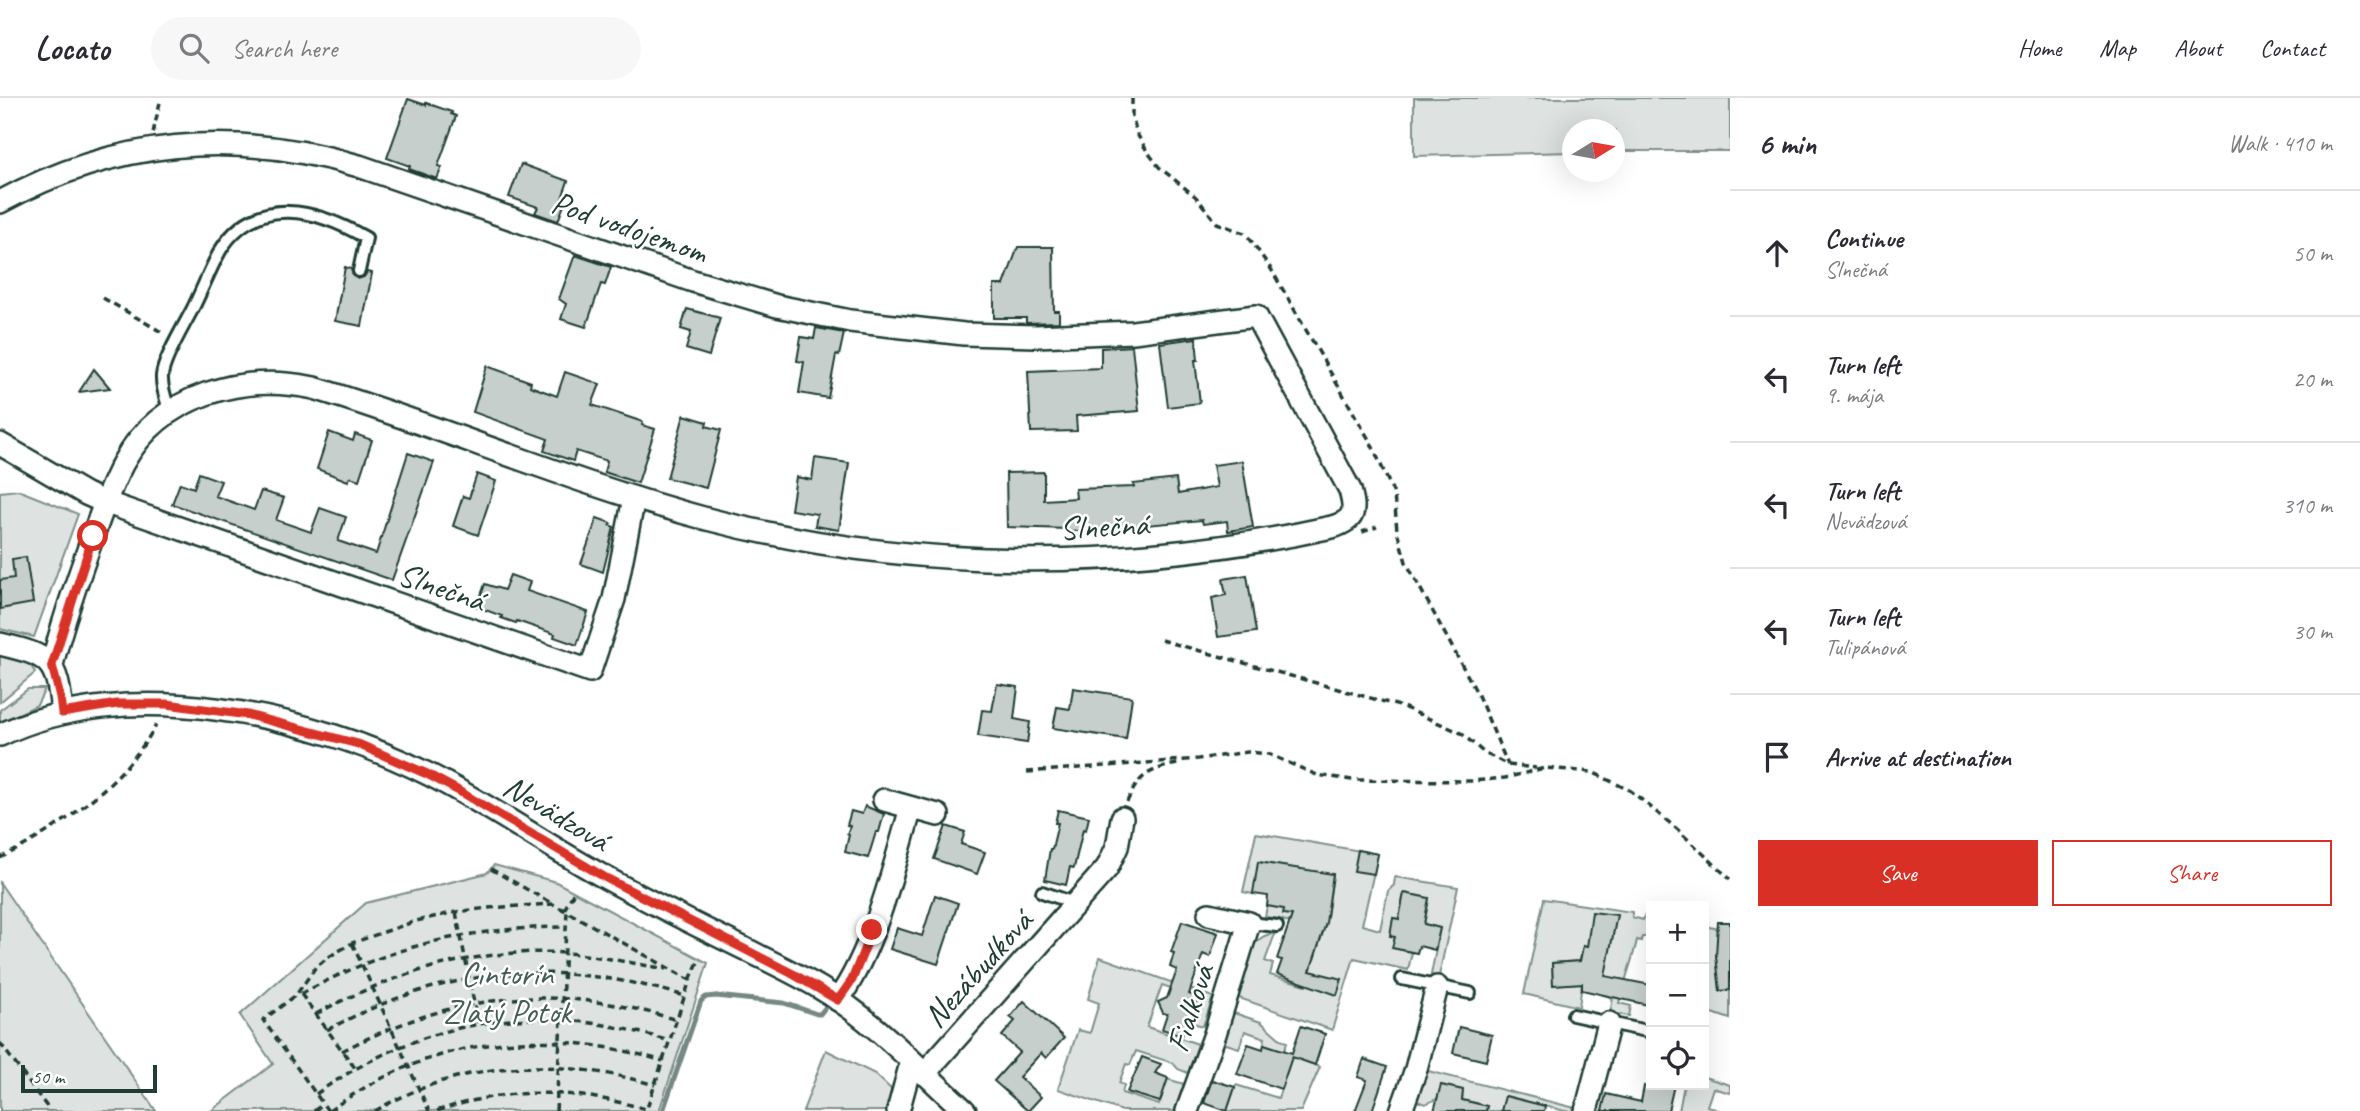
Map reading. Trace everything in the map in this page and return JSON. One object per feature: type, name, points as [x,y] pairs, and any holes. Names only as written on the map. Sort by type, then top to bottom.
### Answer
[{"type":"street","name":"Pod vodojemom","points":[[0,202],[27,187],[105,158],[149,149],[229,144],[264,145],[324,156],[693,281],[777,306],[850,321],[964,334],[1036,336],[1133,332],[1256,316]]},
{"type":"street","name":"Slnečná","points":[[52,665],[104,502],[123,463],[147,432],[170,413],[201,396],[233,386],[269,383],[300,385],[352,400],[634,498],[708,519],[816,541],[895,552],[975,558],[1074,559],[1182,552],[1297,535],[1345,523],[1352,514],[1354,505],[1350,491],[1256,316]]},
{"type":"street","points":[[0,444],[104,502]]},
{"type":"street","name":"Slnečná","points":[[104,502],[590,671],[614,599],[634,498]]},
{"type":"street","points":[[0,645],[35,652],[52,665],[62,713],[0,735]]},
{"type":"street","name":"Nevädzová","points":[[62,713],[117,704],[167,704],[248,715],[358,744],[447,784],[606,878],[838,1000],[965,1111]]},
{"type":"street","points":[[884,800],[938,816]]},
{"type":"street","points":[[838,1000],[852,980],[872,930],[911,808]]},
{"type":"street","name":"Nezábudková","points":[[898,1111],[918,1069],[1077,904],[1107,868],[1117,847],[1122,818]]},
{"type":"street","points":[[1209,914],[1249,923]]},
{"type":"street","name":"Fialková","points":[[1186,1111],[1215,1034],[1249,923]]},
{"type":"street","points":[[1401,1111],[1416,1069],[1437,987]]},
{"type":"street","points":[[1586,1111],[1609,1023]]},
{"type":"lane","points":[[170,413],[162,373],[221,250],[247,223],[280,211],[308,214],[340,223],[366,238],[359,271]]},
{"type":"lane","name":"Nezábudková","points":[[1042,892],[1077,904]]},
{"type":"lane","points":[[1249,923],[1277,926]]},
{"type":"lane","points":[[1402,979],[1470,993]]},
{"type":"lane","points":[[1573,1015],[1646,1031]]},
{"type":"path","points":[[149,149],[161,98]]},
{"type":"path","points":[[103,298],[177,341]]},
{"type":"path","points":[[1355,534],[1377,527]]},
{"type":"path","points":[[1161,640],[1403,707],[1461,733],[1483,752],[1508,765],[1592,772],[1631,791],[1677,829],[1730,879]]},
{"type":"path","points":[[0,858],[66,821],[148,740],[160,717]]},
{"type":"path","points":[[1027,772],[1198,759],[1248,752],[1268,754],[1317,775],[1352,780],[1420,782],[1495,779],[1545,768]]},
{"type":"path","points":[[1122,818],[1132,790],[1144,774],[1157,768],[1198,759]]},
{"type":"path","points":[[491,869],[690,980]]},
{"type":"path","points":[[556,1111],[566,910],[574,892]]},
{"type":"path","points":[[300,993],[315,968],[338,950],[393,928],[456,912],[553,904]]},
{"type":"path","points":[[456,912],[478,1024]]},
{"type":"path","points":[[566,927],[506,929],[461,934],[427,942],[361,963],[300,993],[264,1020],[328,1111],[352,1094],[408,1066],[480,1046],[559,1040],[611,1047],[663,1061]]},
{"type":"path","points":[[352,943],[429,1111]]},
{"type":"path","points":[[316,1014],[371,987],[407,974],[465,959],[564,953],[673,970]]},
{"type":"path","points":[[437,1111],[479,1099],[529,1092],[557,1092],[607,1099],[646,1110],[699,960]]},
{"type":"path","points":[[327,1030],[380,1004],[417,990],[469,978],[508,973],[563,972],[620,979],[685,996]]},
{"type":"path","points":[[300,993],[355,1068]]},
{"type":"path","points":[[342,1051],[390,1027],[442,1010],[509,999],[562,997],[633,1008],[677,1020]]},
{"type":"path","points":[[315,1094],[355,1068],[399,1046],[478,1024],[561,1019],[614,1026],[669,1041]]},
{"type":"path","points":[[0,1043],[50,1111]]},
{"type":"path","points":[[375,1111],[419,1090],[484,1072],[527,1066],[558,1066],[609,1073],[655,1085]]},
{"type":"path","points":[[314,1111],[323,1104]]},
{"type":"green space","points":[[1414,98],[1730,98],[1730,151],[1625,151],[1625,119],[1562,119],[1562,152],[1414,156]]},
{"type":"green space","points":[[18,490],[78,514],[34,637],[0,629],[0,492]]},
{"type":"green space","points":[[0,654],[25,662],[35,673],[0,702]]},
{"type":"green space","points":[[28,689],[45,689],[37,705],[0,723],[0,710]]},
{"type":"green space","points":[[1256,833],[1378,854],[1362,925],[1380,930],[1388,891],[1394,885],[1395,877],[1458,887],[1439,976],[1431,975],[1440,928],[1424,924],[1429,898],[1404,893],[1399,919],[1393,918],[1390,935],[1395,937],[1392,948],[1412,952],[1408,970],[1354,958],[1332,1030],[1236,997],[1248,957],[1258,940],[1266,935],[1275,934],[1265,961],[1273,964],[1270,975],[1306,985],[1322,934],[1280,919],[1265,917],[1267,906],[1284,909],[1284,914],[1313,919],[1327,916],[1333,875],[1259,862],[1253,894],[1243,892]]},
{"type":"green space","name":"Cintorín Zlatý Potok","points":[[494,865],[556,882],[708,963],[659,1111],[211,1111],[273,1064],[240,1015],[366,903],[487,873]]},
{"type":"green space","points":[[0,883],[156,1111],[0,1111]]},
{"type":"green space","points":[[1544,899],[1632,912],[1632,917],[1643,920],[1646,915],[1646,937],[1642,937],[1641,941],[1637,940],[1619,1003],[1631,1006],[1629,1016],[1610,1013],[1613,998],[1601,994],[1609,951],[1583,946],[1580,961],[1552,963],[1553,985],[1582,983],[1579,1007],[1524,994]]},
{"type":"green space","points":[[1709,927],[1730,931],[1730,1019],[1709,1012]]},
{"type":"green space","points":[[1100,957],[1213,997],[1203,1026],[1189,1022],[1198,997],[1162,985],[1147,1027],[1198,1044],[1188,1073],[1178,1069],[1173,1063],[1136,1051],[1130,1065],[1126,1064],[1119,1083],[1124,1085],[1122,1093],[1159,1105],[1167,1079],[1184,1084],[1175,1111],[1122,1111],[1058,1089],[1078,1030],[1090,1033],[1099,1003],[1088,999]]},
{"type":"green space","points":[[1231,1012],[1261,1022],[1287,1042],[1284,1051],[1264,1044],[1265,1038],[1245,1031],[1239,1048],[1220,1042]]},
{"type":"green space","points":[[826,1050],[875,1074],[892,1090],[887,1111],[803,1111]]},
{"type":"green space","points":[[1294,1051],[1301,1060],[1320,1067],[1301,1111],[1227,1111],[1236,1085],[1278,1098]]},
{"type":"green space","points":[[1428,1071],[1575,1108],[1574,1111],[1565,1111],[1506,1096],[1501,1111],[1475,1111],[1477,1103],[1462,1100],[1463,1090],[1441,1085],[1437,1099],[1425,1104],[1417,1101]]},
{"type":"green space","points":[[1709,1079],[1730,1085],[1730,1093],[1713,1088],[1707,1106],[1720,1111],[1679,1111],[1683,1090],[1709,1090]]},
{"type":"building","points":[[408,99],[452,112],[451,114],[456,116],[438,166],[442,167],[437,179],[387,158]]},
{"type":"building","points":[[521,164],[568,181],[560,204],[564,205],[558,221],[535,213],[538,207],[509,197]]},
{"type":"building","points":[[1018,247],[1053,247],[1054,311],[1059,311],[1059,322],[1026,323],[1026,318],[994,318],[994,285],[1004,285]]},
{"type":"building","points":[[575,255],[611,267],[605,285],[601,284],[586,327],[561,319],[566,304],[559,299]]},
{"type":"building","points":[[345,267],[351,269],[353,276],[358,279],[364,277],[367,272],[372,273],[362,326],[335,321]]},
{"type":"building","points":[[687,309],[720,318],[709,356],[686,349],[691,332],[681,329]]},
{"type":"building","points":[[816,328],[844,333],[839,356],[836,355],[828,398],[799,393],[804,362],[797,361],[801,337],[814,339]]},
{"type":"building","points":[[1196,338],[1198,360],[1195,360],[1200,403],[1168,407],[1160,343]]},
{"type":"building","points":[[1132,346],[1139,411],[1076,416],[1077,431],[1031,432],[1028,371],[1101,368],[1101,348]]},
{"type":"building","points":[[487,366],[531,382],[530,386],[557,396],[565,372],[600,384],[592,405],[643,422],[642,425],[655,429],[638,483],[604,472],[607,461],[576,451],[573,461],[544,451],[548,439],[473,412]]},
{"type":"building","points":[[94,369],[110,388],[79,392]]},
{"type":"building","points":[[684,415],[707,422],[706,426],[721,430],[706,488],[667,478]]},
{"type":"building","points":[[329,432],[353,441],[355,434],[372,440],[359,480],[350,477],[348,481],[317,469]]},
{"type":"building","points":[[408,453],[434,462],[392,580],[172,504],[180,483],[194,488],[199,473],[221,481],[215,496],[254,510],[261,491],[284,498],[276,520],[311,532],[320,508],[346,517],[338,541],[376,554]]},
{"type":"building","points":[[815,458],[849,463],[839,530],[815,526],[817,514],[791,510],[796,477],[812,480]]},
{"type":"building","points":[[1242,461],[1253,527],[1228,531],[1227,521],[1203,524],[1202,520],[1067,532],[1067,529],[1007,527],[1006,473],[1044,472],[1044,500],[1076,498],[1075,489],[1134,487],[1133,484],[1176,479],[1178,494],[1217,487],[1213,465]]},
{"type":"building","points":[[477,474],[496,481],[478,535],[453,526],[463,496],[469,498]]},
{"type":"building","points":[[597,518],[611,523],[614,527],[603,572],[581,564]]},
{"type":"building","points":[[26,557],[33,603],[0,609],[0,580],[14,578],[12,559]]},
{"type":"building","points":[[510,575],[530,582],[527,591],[588,612],[577,645],[554,637],[555,634],[501,618],[502,616],[477,607],[485,584],[504,590]]},
{"type":"building","points":[[1247,575],[1256,632],[1218,637],[1212,598],[1226,595],[1223,579]]},
{"type":"building","points":[[997,684],[1018,687],[1014,719],[1030,722],[1027,743],[978,736],[982,710],[992,711]]},
{"type":"building","points":[[1073,688],[1132,697],[1126,739],[1053,728],[1057,707],[1070,709]]},
{"type":"building","points":[[865,806],[884,814],[868,858],[845,852],[851,811],[862,814]]},
{"type":"building","points":[[1058,810],[1089,817],[1086,830],[1083,829],[1074,868],[1070,867],[1066,885],[1045,880],[1058,823],[1055,823]]},
{"type":"building","points":[[946,826],[965,832],[961,844],[985,852],[977,874],[934,859]]},
{"type":"building","points":[[1358,850],[1378,854],[1374,874],[1354,871]]},
{"type":"building","points":[[1258,862],[1333,874],[1326,923],[1310,971],[1342,979],[1337,995],[1277,974],[1282,960],[1277,959],[1292,915],[1283,914],[1284,909],[1267,906],[1268,896],[1253,894]]},
{"type":"building","points":[[1404,893],[1429,898],[1424,924],[1440,928],[1435,950],[1419,946],[1417,953],[1392,948],[1395,937],[1390,936],[1393,918],[1399,919]]},
{"type":"building","points":[[935,895],[958,903],[938,964],[890,949],[897,928],[922,936]]},
{"type":"building","points":[[1592,912],[1617,915],[1605,976],[1646,984],[1646,1005],[1582,990],[1582,983],[1553,985],[1552,963],[1580,961],[1583,946],[1587,947]]},
{"type":"building","points":[[1182,921],[1218,933],[1210,957],[1203,954],[1189,994],[1198,997],[1182,1036],[1162,1029],[1167,1014],[1163,1013],[1158,1002],[1167,998],[1177,970],[1170,967],[1174,953],[1171,952]]},
{"type":"building","points":[[1718,922],[1730,922],[1730,990],[1720,991],[1716,956]]},
{"type":"building","points":[[1024,1001],[1064,1038],[1046,1058],[1041,1053],[1019,1077],[1041,1097],[1028,1111],[994,1081],[1020,1052],[1002,1036],[1015,1021],[1010,1017]]},
{"type":"building","points":[[1301,1026],[1325,1034],[1315,1065],[1292,1057],[1281,1089],[1237,1074],[1248,1044],[1263,1049],[1264,1044],[1292,1053]]},
{"type":"building","points":[[1459,1027],[1492,1035],[1486,1061],[1453,1053]]},
{"type":"building","points":[[1142,1057],[1161,1064],[1155,1073],[1168,1078],[1160,1102],[1127,1092]]},
{"type":"building","points":[[1364,1059],[1387,1067],[1372,1111],[1355,1111],[1367,1080],[1358,1077]]},
{"type":"building","points":[[1212,1080],[1235,1087],[1227,1111],[1204,1103]]},
{"type":"building","points":[[1441,1085],[1463,1090],[1462,1100],[1487,1106],[1486,1111],[1434,1111]]},
{"type":"building","points":[[1644,1086],[1646,1090],[1673,1090],[1668,1111],[1602,1111],[1606,1094],[1641,1102]]},
{"type":"building","points":[[1505,1096],[1545,1106],[1544,1111],[1501,1111]]},
{"type":"waterway","points":[[663,1111],[701,1001],[706,997],[784,1003],[817,1014],[828,1004]]},
{"type":"route","points":[[93,536],[56,645],[52,665],[62,713],[117,704],[167,704],[248,715],[358,744],[427,774],[606,878],[820,988],[838,1000],[852,980],[872,930]]}]
